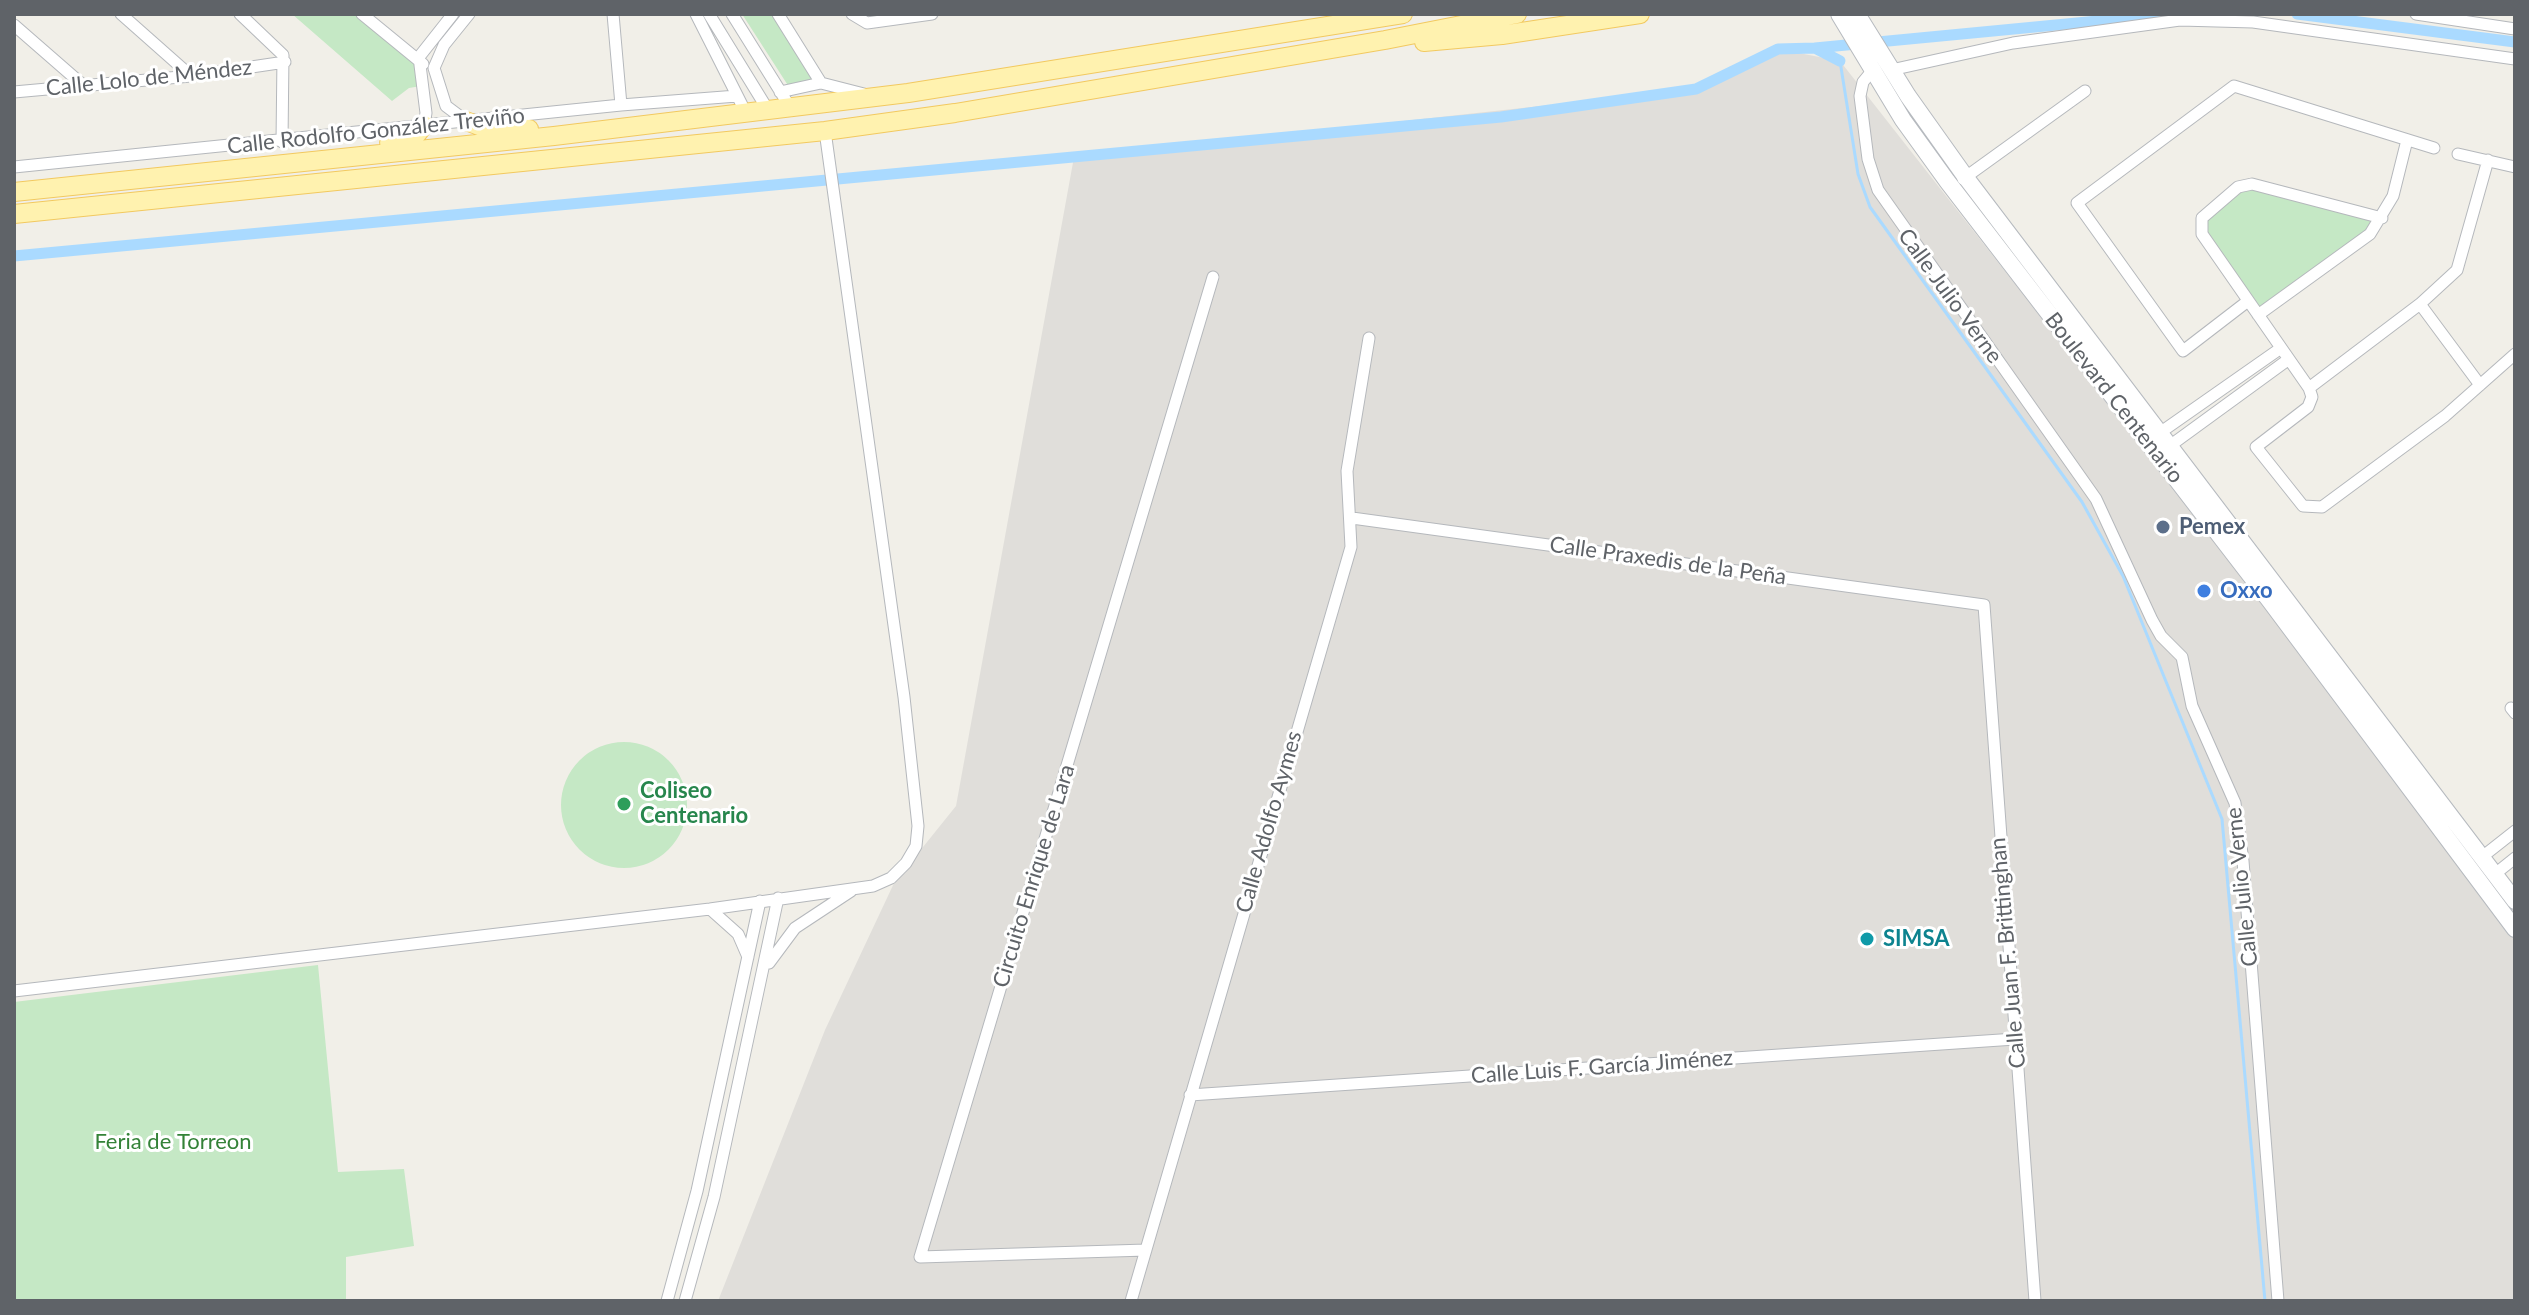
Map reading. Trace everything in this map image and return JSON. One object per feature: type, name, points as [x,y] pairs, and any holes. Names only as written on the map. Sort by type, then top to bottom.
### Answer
[{"type":"main road","points":[[1272,35],[1346,14]]},
{"type":"main road","points":[[14,192],[554,136],[742,104],[768,110],[785,100],[881,97],[1403,14]]},
{"type":"main road","points":[[14,214],[825,131],[955,113],[1385,40],[1517,14]]},
{"type":"main road","points":[[1385,40],[1457,40],[1640,14]]},
{"type":"main road","name":"Boulevard Centenario","points":[[1850,18],[1962,201],[2408,773],[2482,857],[2515,901]]},
{"type":"main road","name":"Boulevard Centenario","points":[[1878,65],[2166,438],[2408,773],[2432,819],[2515,929]]},
{"type":"main road","points":[[466,121],[482,127],[538,130],[554,136]]},
{"type":"main road","points":[[369,154],[417,134],[424,125]]},
{"type":"main road","points":[[2025,282],[2044,289],[2082,329]]},
{"type":"main road","points":[[2099,378],[2157,441],[2166,438]]},
{"type":"main road","points":[[2432,819],[2444,823],[2482,871],[2495,874]]},
{"type":"street","points":[[121,14],[191,76]]},
{"type":"street","points":[[240,14],[280,49],[285,62],[282,142]]},
{"type":"street","points":[[362,14],[418,63],[434,68]]},
{"type":"street","points":[[424,125],[426,113],[418,63],[426,43],[453,14]]},
{"type":"street","points":[[466,121],[446,106],[434,68],[444,45],[469,14]]},
{"type":"street","points":[[613,14],[621,105]]},
{"type":"street","points":[[696,14],[742,104]]},
{"type":"street","points":[[709,14],[768,110]]},
{"type":"street","points":[[732,14],[785,100],[821,83],[881,97]]},
{"type":"street","points":[[778,14],[821,83]]},
{"type":"street","points":[[852,14],[867,23],[932,14]]},
{"type":"street","points":[[2416,14],[2515,29]]},
{"type":"street","points":[[1878,65],[2180,20],[2253,22],[2515,59]]},
{"type":"street","points":[[14,25],[84,86]]},
{"type":"street","points":[[713,51],[727,41]]},
{"type":"street","name":"Calle Lolo de Méndez","points":[[14,92],[191,76],[285,62]]},
{"type":"street","points":[[726,75],[742,65]]},
{"type":"street","name":"Calle Julio Verne","points":[[1878,65],[1863,82],[1860,96],[1868,159],[1885,204],[2096,499],[2152,620],[2161,636],[2182,657],[2196,716],[2235,803],[2243,861],[2278,1301]]},
{"type":"street","points":[[2248,301],[2183,351],[2077,203],[2234,86],[2434,148]]},
{"type":"street","points":[[1947,181],[1967,179],[2085,91]]},
{"type":"street","name":"Calle Rodolfo González Treviño","points":[[14,167],[621,105],[742,104]]},
{"type":"street","points":[[14,991],[710,909],[856,888],[891,878],[906,863],[916,846],[918,826],[904,697],[825,131]]},
{"type":"street","points":[[2258,315],[2370,234],[2393,196],[2407,140]]},
{"type":"street","points":[[2458,154],[2515,167]]},
{"type":"street","points":[[2309,388],[2420,304],[2457,270],[2488,160]]},
{"type":"street","points":[[1962,201],[1967,179]]},
{"type":"street","points":[[2382,218],[2252,184],[2238,187],[2210,210],[2200,226],[2309,388],[2312,397],[2308,407],[2256,447],[2294,499],[2313,509],[2322,507],[2399,451],[2515,354]]},
{"type":"street","name":"Circuito Enrique de Lara","points":[[1146,1250],[920,1257],[1213,277]]},
{"type":"street","points":[[2420,304],[2480,385]]},
{"type":"street","name":"Calle Adolfo Aymes","points":[[1131,1301],[1351,547],[1352,518],[1347,500],[1347,471],[1369,338]]},
{"type":"street","points":[[2166,438],[2281,348]]},
{"type":"street","points":[[2166,438],[2289,359]]},
{"type":"street","name":"Calle Praxedis de la Peña","points":[[1352,518],[1984,605]]},
{"type":"street","name":"Calle Juan F. Brittinghan","points":[[1984,605],[2035,1301]]},
{"type":"street","points":[[2482,857],[2515,831]]},
{"type":"street","points":[[2495,874],[2515,858]]},
{"type":"street","points":[[765,970],[795,928],[856,888]]},
{"type":"street","points":[[685,1301],[714,1197],[778,898]]},
{"type":"street","points":[[667,1301],[697,1191],[760,901]]},
{"type":"street","points":[[710,909],[738,934],[748,957]]},
{"type":"street","name":"Calle Luis F. García Jiménez","points":[[1190,1095],[2015,1039]]},
{"type":"street","points":[[697,1191],[714,1197]]},
{"type":"shaded area","points":[[1778,49],[1840,61],[2012,280],[2152,432],[2515,909],[2515,1301],[718,1301],[825,1030],[903,864],[923,847],[956,806],[1074,157],[1696,89]]},
{"type":"green space","points":[[292,14],[358,14],[416,64],[421,86],[409,88],[392,101]]},
{"type":"green space","points":[[742,14],[774,14],[815,80],[789,87]]},
{"type":"green space","points":[[2252,188],[2376,221],[2366,232],[2260,308],[2207,232],[2208,217],[2239,193]]},
{"type":"green space","name":"Coliseo Centenario","points":[[624,742],[648,747],[669,760],[682,781],[687,805],[682,829],[669,850],[648,863],[624,868],[600,863],[579,850],[566,829],[561,805],[566,781],[579,760],[600,747]]},
{"type":"green space","name":"Feria de Torreon","points":[[318,965],[338,1172],[404,1169],[414,1246],[346,1257],[346,1301],[14,1301],[14,1002]]},
{"type":"waterway","points":[[1815,48],[2171,14]]},
{"type":"waterway","points":[[2297,14],[2515,42]]},
{"type":"waterway","points":[[14,256],[1501,117],[1696,89],[1778,49],[1815,48],[1840,61]]},
{"type":"waterway","points":[[1840,61],[1858,174],[1870,207],[2082,502],[2123,576],[2222,819],[2265,1301]]},
{"type":"place","name":"Pemex","points":[[2163,527]]},
{"type":"place","name":"Oxxo","points":[[2204,591]]},
{"type":"place","name":"Coliseo Centenario","points":[[624,804]]},
{"type":"place","name":"SIMSA","points":[[1867,939]]}]
